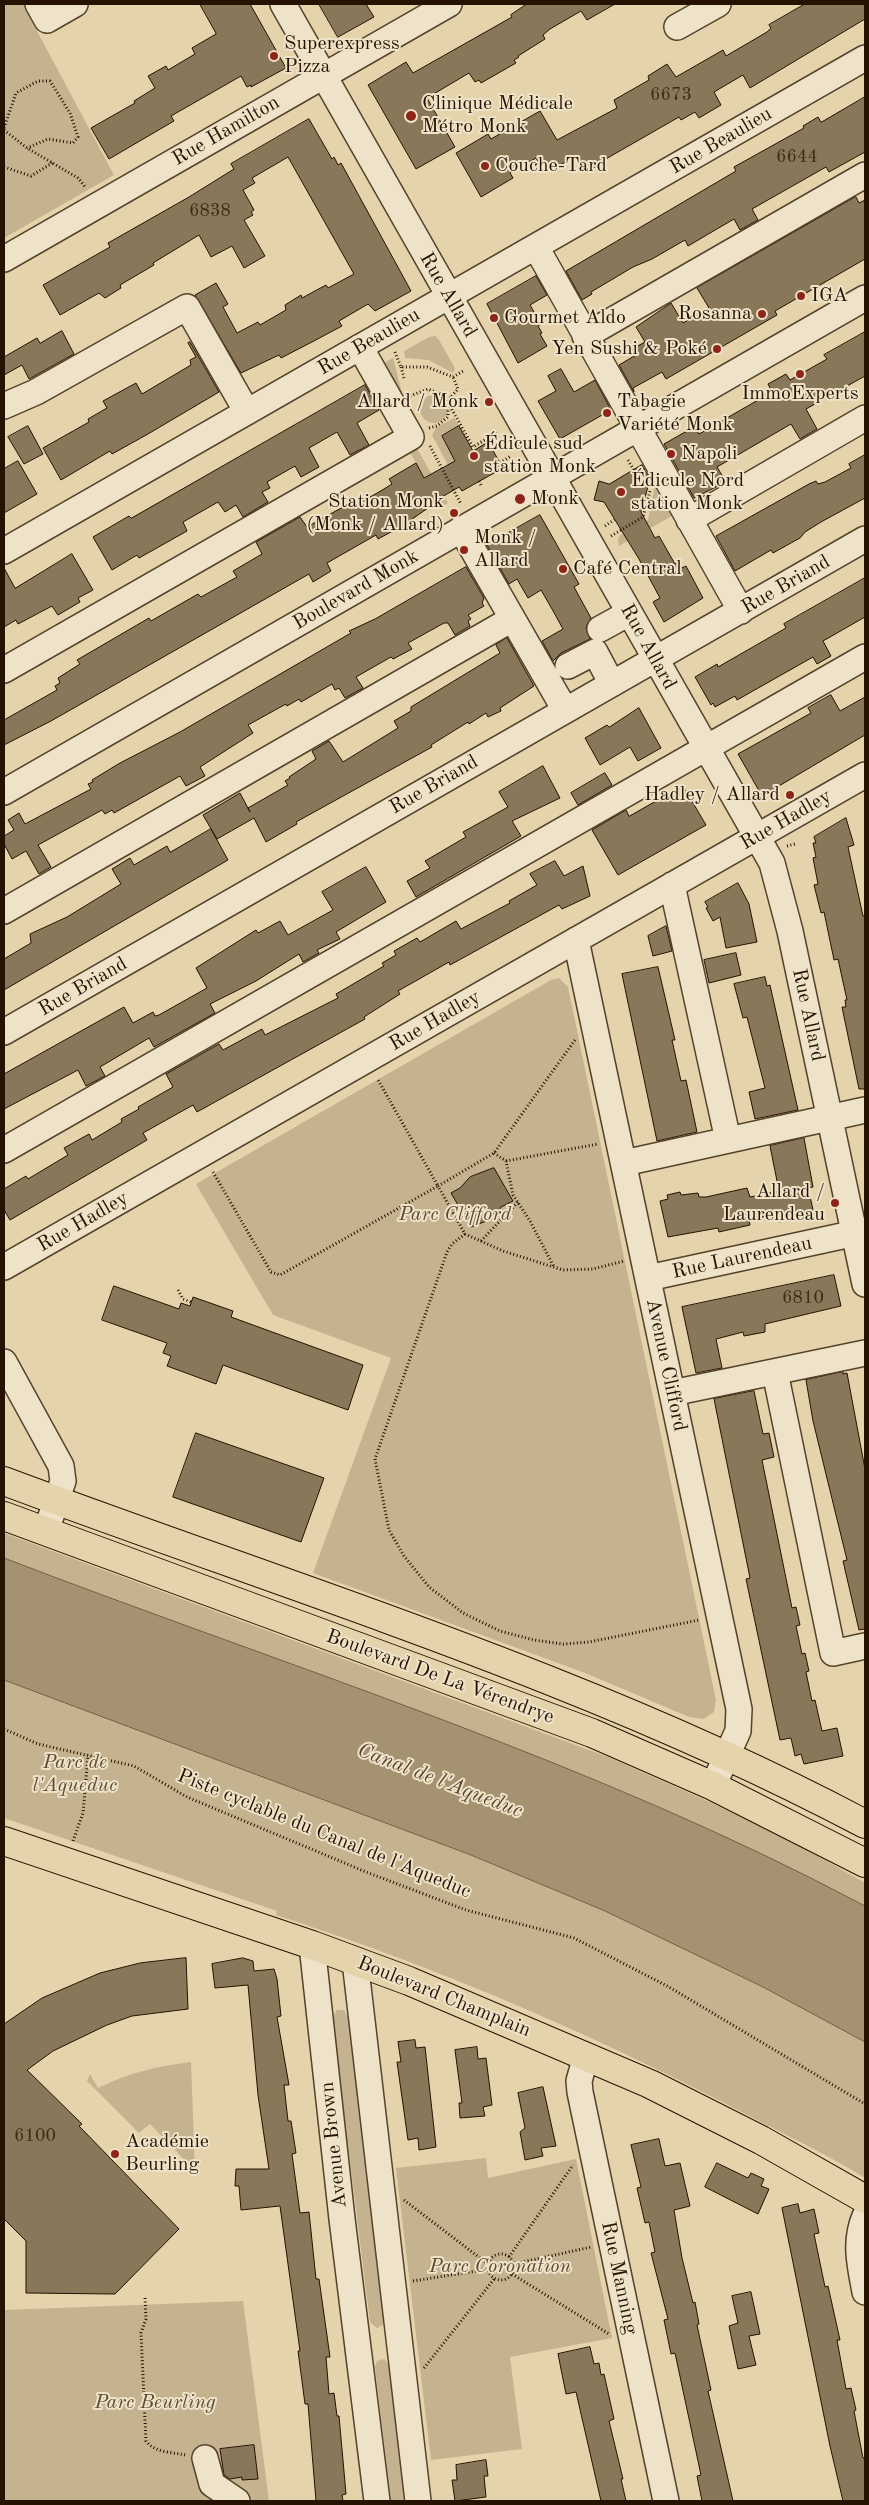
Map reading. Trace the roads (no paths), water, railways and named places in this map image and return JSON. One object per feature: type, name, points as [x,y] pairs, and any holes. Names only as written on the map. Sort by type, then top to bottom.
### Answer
[{"type":"main road","name":"Boulevard De La Vérendrye","points":[[4,1481],[628,1711],[727,1756],[865,1824]]},
{"type":"main road","name":"Boulevard De La Vérendrye","points":[[4,1516],[592,1734],[713,1786],[865,1864]]},
{"type":"main road","name":"Boulevard Champlain","points":[[4,1841],[312,1945],[409,1981],[650,2084],[761,2140],[865,2199]]},
{"type":"street","points":[[38,4],[47,20],[75,4]]},
{"type":"street","name":"Rue Allard","points":[[283,4],[772,864],[783,900],[830,1118],[860,1232],[865,1284]]},
{"type":"street","name":"Rue Hamilton","points":[[4,259],[324,75],[423,10],[449,4]]},
{"type":"street","points":[[677,27],[718,4]]},
{"type":"street","name":"Rue Beaulieu","points":[[4,552],[865,58]]},
{"type":"street","points":[[585,336],[865,175]]},
{"type":"street","points":[[536,247],[741,611]]},
{"type":"street","name":"Boulevard Monk","points":[[4,792],[865,298]]},
{"type":"street","points":[[4,406],[36,392],[187,307],[247,412]]},
{"type":"street","points":[[4,670],[411,437],[360,347]]},
{"type":"street","points":[[689,520],[865,418]]},
{"type":"street","points":[[462,529],[512,619],[575,704]]},
{"type":"street","name":"Rue Briand","points":[[4,1032],[865,539]]},
{"type":"street","points":[[600,629],[629,613]]},
{"type":"street","points":[[4,911],[512,619]]},
{"type":"street","points":[[575,704],[565,661],[595,652],[612,684]]},
{"type":"street","points":[[4,1150],[865,657]]},
{"type":"street","name":"Rue Hadley","points":[[4,1267],[865,775]]},
{"type":"street","points":[[672,885],[728,1140]]},
{"type":"street","name":"Avenue Clifford","points":[[576,940],[739,1709],[738,1731],[713,1786]]},
{"type":"street","points":[[624,1163],[865,1110]]},
{"type":"street","name":"Rue Laurendeau","points":[[648,1278],[860,1232]]},
{"type":"street","points":[[672,1393],[865,1353]]},
{"type":"street","points":[[4,1362],[61,1466],[63,1481],[46,1531]]},
{"type":"street","points":[[775,1372],[833,1653],[865,1646]]},
{"type":"street","name":"Avenue Brown","points":[[312,1945],[377,2501]]},
{"type":"street","name":"Avenue Brown","points":[[355,1961],[418,2501]]},
{"type":"street","name":"Rue Manning","points":[[586,2056],[580,2081],[580,2092],[666,2501]]},
{"type":"street","points":[[865,2216],[858,2237],[858,2252],[865,2292]]},
{"type":"street","points":[[358,2345],[399,2341]]},
{"type":"street","points":[[205,2458],[212,2484],[237,2501]]},
{"type":"water","name":"Canal de l'Aqueduc","points":[[4,1558],[331,1678],[548,1761],[656,1806],[761,1854],[865,1906],[865,2042],[763,1987],[605,1911],[471,1855],[4,1680]]},
{"type":"place","name":"Superexpress Pizza","points":[[274,56]]},
{"type":"place","name":"Clinique Médicale Métro Monk","points":[[411,116]]},
{"type":"place","name":"Couche-Tard","points":[[485,166]]},
{"type":"place","name":"IGA","points":[[801,296]]},
{"type":"place","name":"Rosanna","points":[[762,314]]},
{"type":"place","name":"Gourmet Aldo","points":[[494,318]]},
{"type":"place","name":"Yen Sushi & Poké","points":[[717,349]]},
{"type":"place","name":"ImmoExperts","points":[[800,374]]},
{"type":"place","name":"Allard / Monk","points":[[489,402]]},
{"type":"place","name":"Tabagie Variété Monk","points":[[607,413]]},
{"type":"place","name":"Napoli","points":[[671,454]]},
{"type":"place","name":"Édicule sud station Monk","points":[[474,456]]},
{"type":"place","name":"Édicule Nord station Monk","points":[[621,492]]},
{"type":"place","name":"Monk","points":[[520,499]]},
{"type":"place","name":"Station Monk (Monk / Allard)","points":[[454,513]]},
{"type":"place","name":"Monk / Allard","points":[[464,550]]},
{"type":"place","name":"Café Central","points":[[563,569]]},
{"type":"place","name":"Hadley / Allard","points":[[790,795]]},
{"type":"place","name":"Allard / Laurendeau","points":[[835,1203]]},
{"type":"place","name":"Académie Beurling","points":[[115,2154]]},
{"type":"park label","name":"Parc Clifford","points":[[455,1215]]},
{"type":"park label","name":"Parc de l'Aqueduc","points":[[75,1774]]},
{"type":"park label","name":"Parc Coronation","points":[[500,2267]]},
{"type":"park label","name":"Parc Beurling","points":[[155,2403]]}]
